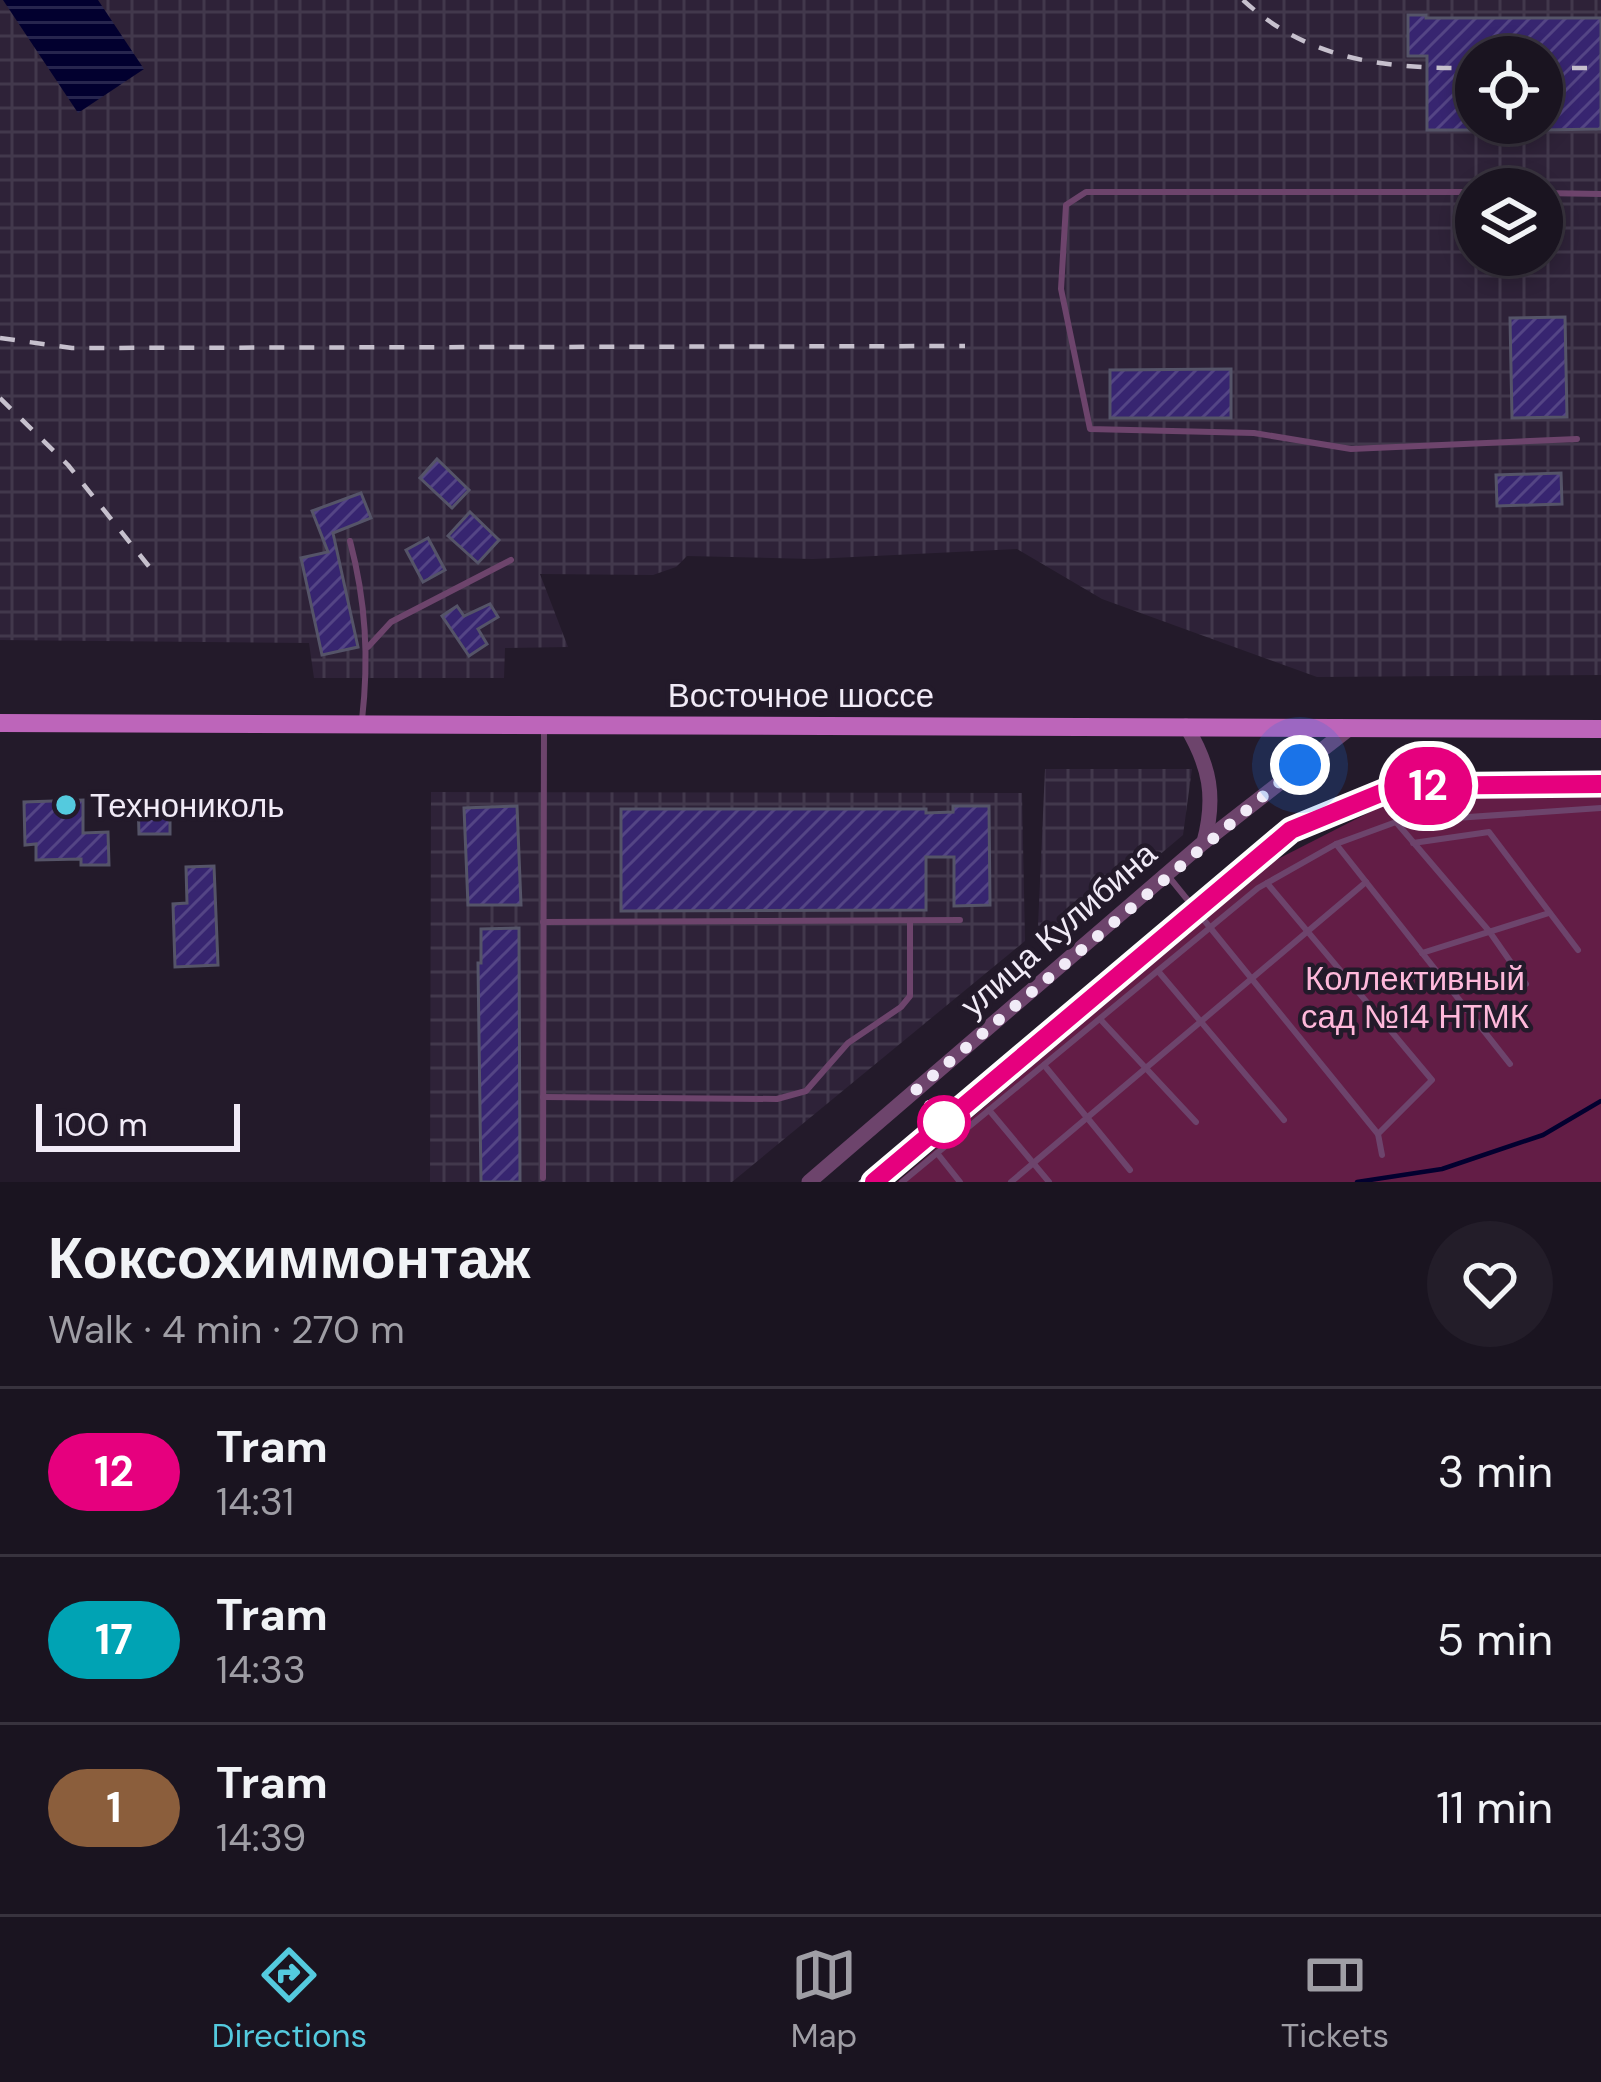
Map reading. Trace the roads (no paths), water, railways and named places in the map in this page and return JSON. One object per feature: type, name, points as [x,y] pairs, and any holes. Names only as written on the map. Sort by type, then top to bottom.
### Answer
[{"type":"main road","name":"Восточное шоссе","points":[[0,723],[1601,729]]},
{"type":"street","points":[[1186,726],[1210,779],[1213,808],[1204,842]]},
{"type":"street","name":"улица Кулибина","points":[[809,1182],[1204,842],[1350,728]]},
{"type":"lane","points":[[1455,192],[1086,192],[1066,205],[1061,289],[1090,429],[1254,433],[1351,449],[1577,439]]},
{"type":"lane","points":[[1563,193],[1601,194]]},
{"type":"lane","points":[[350,541],[368,646],[362,724]]},
{"type":"lane","points":[[368,646],[391,622],[511,560]]},
{"type":"lane","points":[[543,1178],[544,724]]},
{"type":"lane","points":[[902,1182],[1267,883],[1336,844],[1396,822],[1601,808]]},
{"type":"lane","points":[[1396,822],[1490,931],[1526,984]]},
{"type":"lane","points":[[1413,843],[1490,832],[1578,950]]},
{"type":"lane","points":[[1336,844],[1510,1064]]},
{"type":"lane","points":[[1167,874],[1378,1134],[1382,1155]]},
{"type":"lane","points":[[1011,1182],[1366,882]]},
{"type":"lane","points":[[1267,883],[1432,1080],[1378,1134]]},
{"type":"lane","points":[[1422,953],[1549,913]]},
{"type":"lane","points":[[543,1097],[777,1099],[806,1091],[848,1042],[902,1007],[910,996],[910,920]]},
{"type":"lane","points":[[543,922],[960,920]]},
{"type":"lane","points":[[1158,971],[1284,1120]]},
{"type":"lane","points":[[1100,1019],[1196,1122]]},
{"type":"lane","points":[[1044,1065],[1130,1170]]},
{"type":"lane","points":[[989,1110],[1049,1182]]},
{"type":"lane","points":[[937,1153],[960,1182]]},
{"type":"waterway","points":[[1357,1182],[1442,1169],[1543,1135],[1601,1101]]},
{"type":"tram line","points":[[860,1182],[1289,821],[1395,780],[1601,776]]},
{"type":"tram line","name":"12","points":[[874,1182],[1291,830],[1398,786],[1601,784]]},
{"type":"railway","points":[[1243,0],[1295,37],[1323,49],[1382,63],[1455,68]]},
{"type":"railway","points":[[1563,68],[1601,68]]},
{"type":"railway","points":[[0,338],[72,348],[965,346]]},
{"type":"railway","points":[[0,398],[68,465],[155,574]]},
{"type":"place","name":"Технониколь","points":[[66,805]]},
{"type":"park label","name":"Коллективный сад №14 НТМК","points":[[1415,997]]}]
